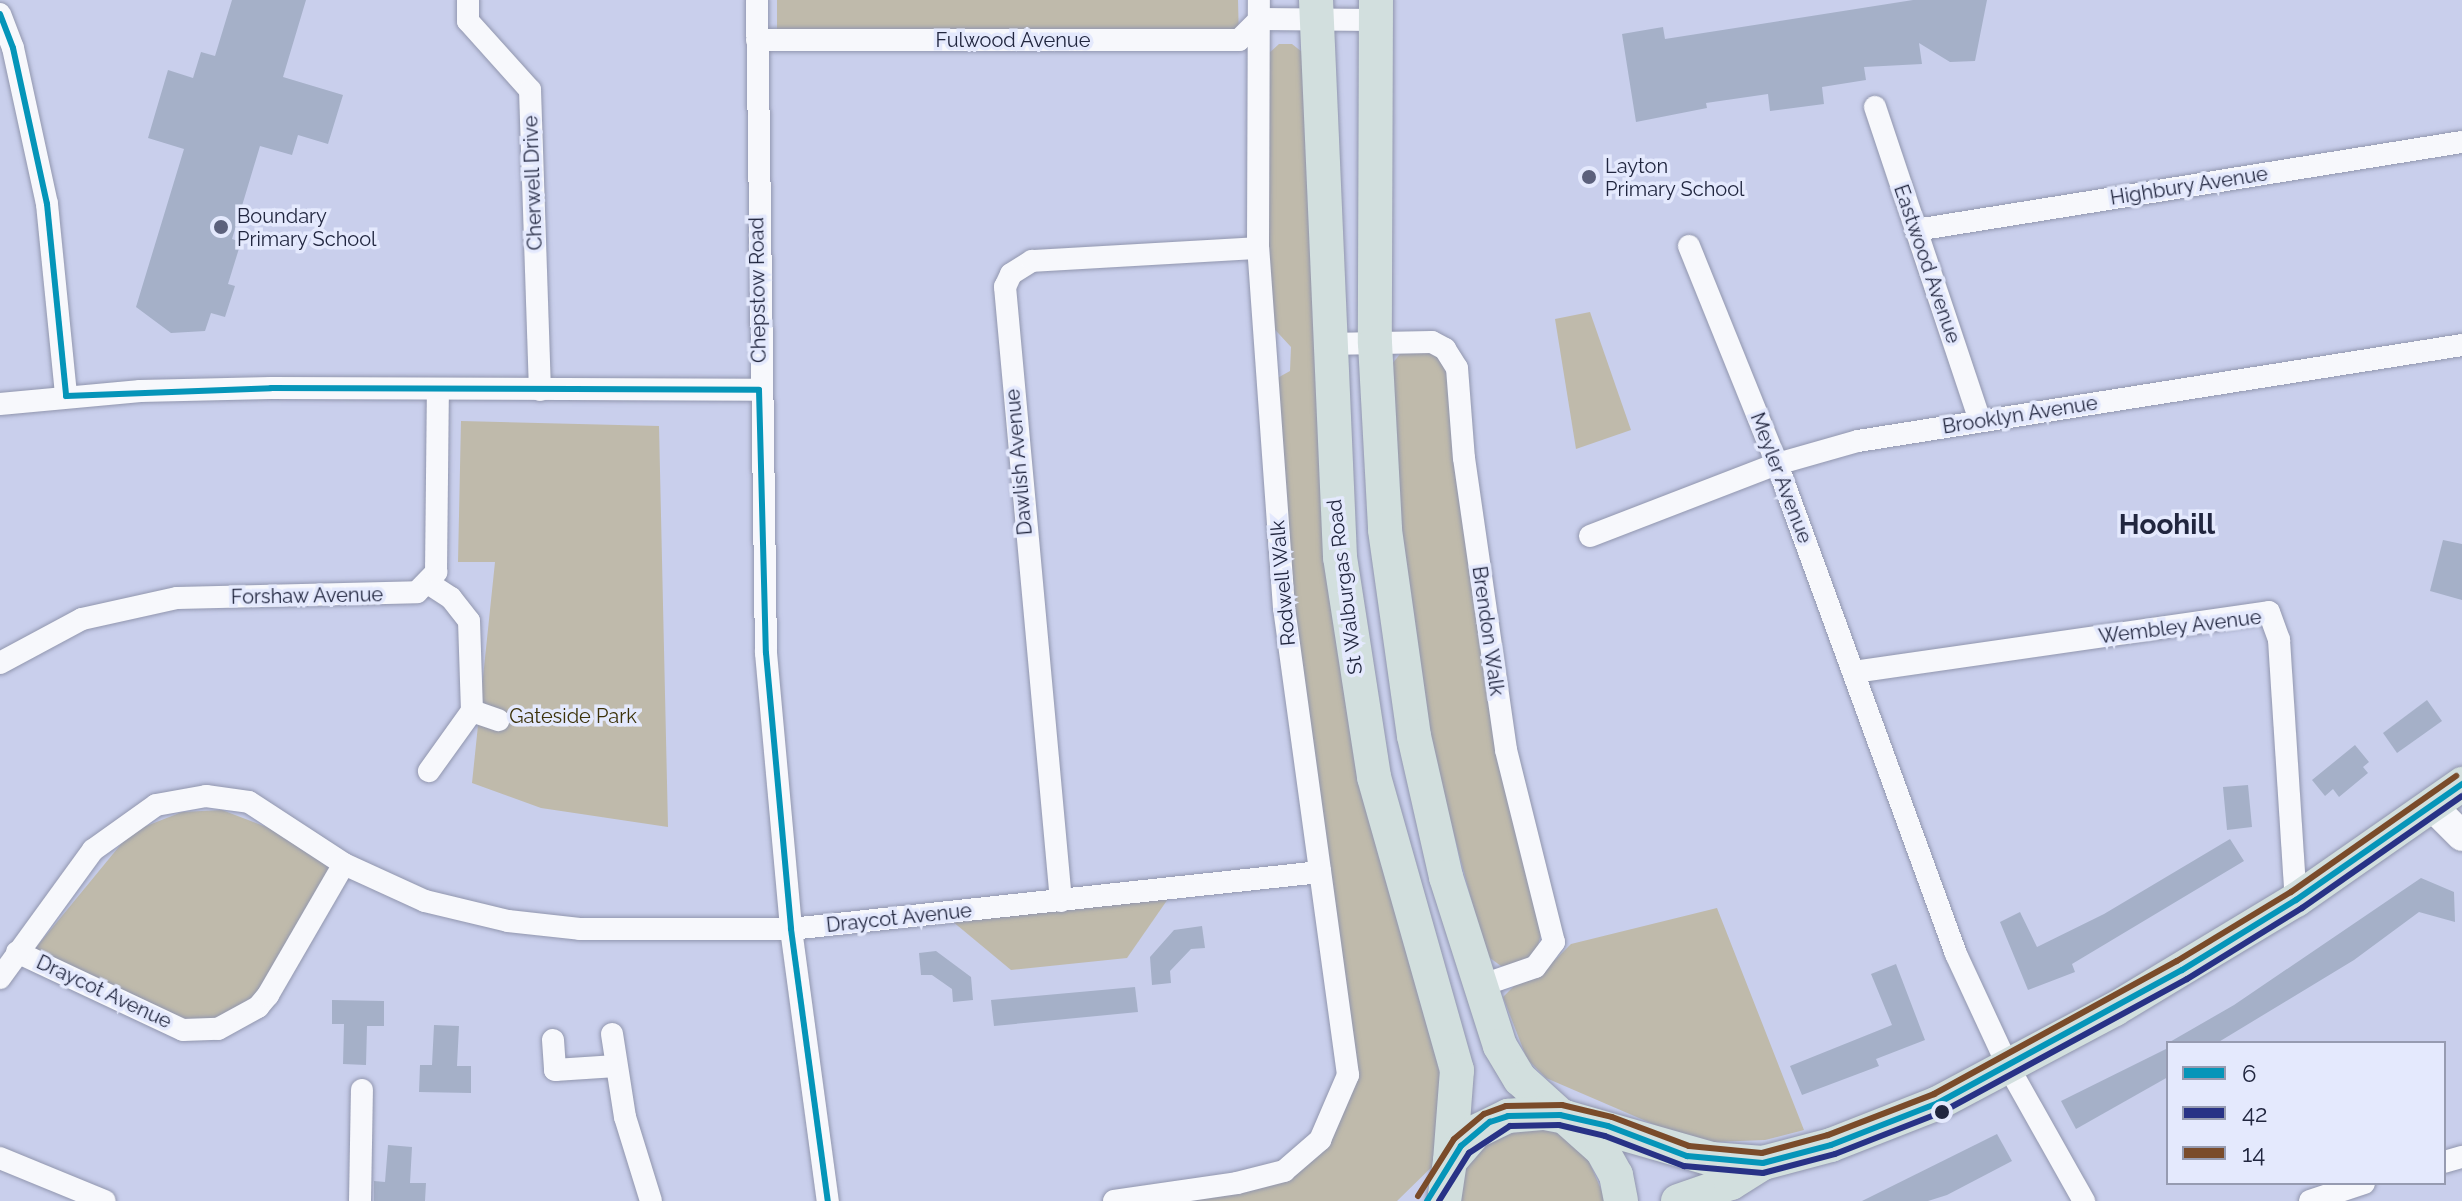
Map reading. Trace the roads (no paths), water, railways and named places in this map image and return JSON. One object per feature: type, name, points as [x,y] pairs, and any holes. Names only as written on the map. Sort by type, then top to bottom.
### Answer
[{"type":"main road","name":"St Walburgas Road","points":[[1316,10],[1335,507],[1351,652],[1395,863],[1457,1070],[1444,1201]]},
{"type":"main road","points":[[1376,10],[1375,343],[1385,530],[1414,736],[1446,877],[1480,986],[1509,1063],[1562,1116],[1602,1150],[1616,1175],[1621,1201]]},
{"type":"main road","points":[[1678,1201],[1731,1183],[1763,1163],[1831,1145],[1938,1103],[2009,1068],[2296,900],[2462,786]]},
{"type":"main road","points":[[2433,807],[2462,836]]},
{"type":"main road","points":[[1427,1201],[1449,1164],[1490,1122],[1524,1113],[1562,1116],[1608,1126],[1687,1156],[1763,1163]]},
{"type":"street","name":"Cherwell Drive","points":[[468,0],[468,21],[530,90],[540,390]]},
{"type":"street","name":"Chepstow Road","points":[[757,0],[759,390],[766,653],[791,929],[828,1201]]},
{"type":"street","points":[[1243,0],[1260,10],[1376,10]]},
{"type":"street","name":"Fulwood Avenue","points":[[757,40],[1239,40],[1260,10]]},
{"type":"street","name":"Rodwell Walk","points":[[1114,1201],[1260,1179],[1284,1171],[1309,1153],[1331,1123],[1348,1075],[1284,608],[1258,248],[1260,10]]},
{"type":"street","points":[[0,14],[13,48],[47,204],[66,396]]},
{"type":"street","name":"Eastwood Avenue","points":[[1875,107],[1980,421]]},
{"type":"street","name":"Highbury Avenue","points":[[1916,230],[2462,142]]},
{"type":"street","name":"Meyler Avenue","points":[[1689,246],[1777,464],[1956,954],[2009,1068],[2084,1201]]},
{"type":"street","name":"Dawlish Avenue","points":[[1061,901],[1005,287],[1011,274],[1032,261],[1258,248]]},
{"type":"street","name":"Brendon Walk","points":[[1328,344],[1432,342],[1445,349],[1457,368],[1464,458],[1506,750],[1554,942],[1535,967],[1480,986]]},
{"type":"street","name":"Brooklyn Avenue","points":[[1590,536],[1777,464],[1858,441],[2462,345]]},
{"type":"street","points":[[0,404],[66,396],[271,388],[759,390]]},
{"type":"street","points":[[429,771],[472,711],[469,621],[451,598],[428,583],[436,572],[437,555],[438,390]]},
{"type":"street","name":"Forshaw Avenue","points":[[0,663],[82,619],[143,604],[177,598],[404,595],[428,583]]},
{"type":"street","name":"Wembley Avenue","points":[[1854,672],[2269,612],[2279,640],[2296,900]]},
{"type":"street","points":[[472,711],[498,720]]},
{"type":"street","name":"Draycot Avenue","points":[[0,978],[93,850],[156,805],[206,796],[249,802],[344,864],[425,901],[508,921],[631,932],[791,929],[1320,872]]},
{"type":"street","name":"Draycot Avenue","points":[[17,952],[183,1030],[218,1029],[258,1007],[268,995],[344,864]]},
{"type":"street","points":[[612,1034],[631,1142],[651,1201]]},
{"type":"street","points":[[553,1040],[555,1070],[616,1066]]},
{"type":"street","points":[[360,1201],[362,1090]]},
{"type":"street","points":[[0,1158],[105,1201]]},
{"type":"street","points":[[2310,1201],[2358,1185]]},
{"type":"place","name":"Layton Primary School","points":[[1589,177]]},
{"type":"place","name":"Boundary Primary School","points":[[221,227]]},
{"type":"district","name":"Hoohill","points":[[2167,525]]},
{"type":"park label","name":"Gateside Park","points":[[573,716]]}]
